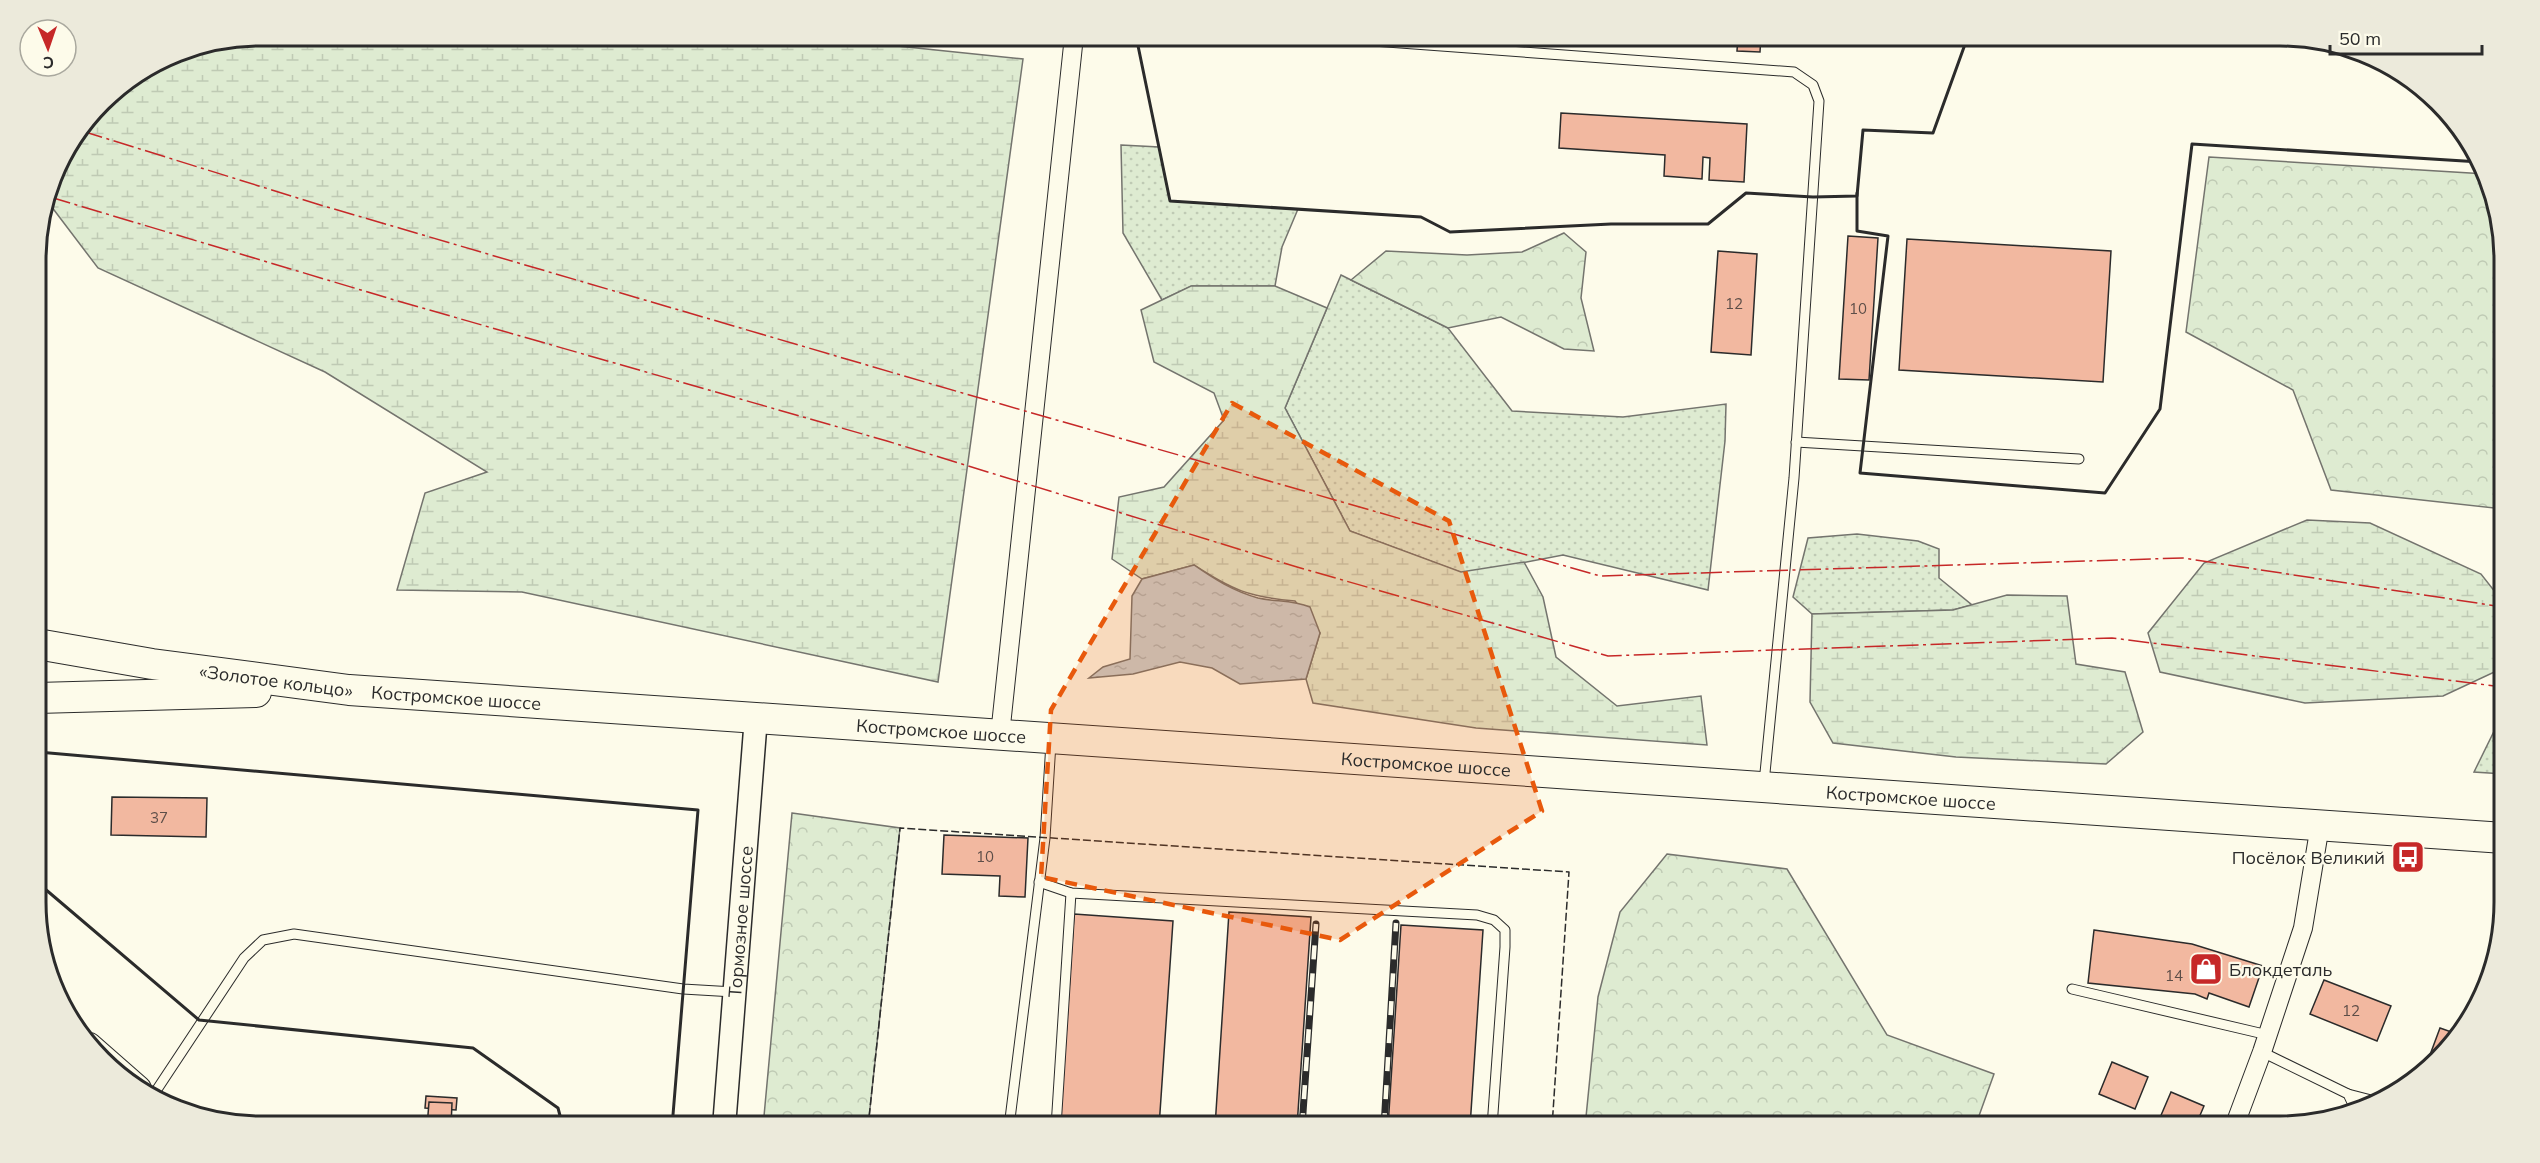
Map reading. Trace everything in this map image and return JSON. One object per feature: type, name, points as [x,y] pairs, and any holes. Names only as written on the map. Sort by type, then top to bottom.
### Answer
[{"type":"highway","name":"«Золотое кольцо»","points":[[46,646],[152,664],[349,690]]},
{"type":"highway","name":"Костромское шоссе","points":[[349,690],[1764,789],[2494,837]]},
{"type":"highway","name":"«Золотое кольцо»","points":[[46,698],[349,690]]},
{"type":"street","points":[[1000,735],[1073,46]]},
{"type":"street","name":"Тормозное шоссе","points":[[725,1117],[756,717]]},
{"type":"street","points":[[2237,1117],[2265,1044],[2303,928],[2320,825]]},
{"type":"lane","points":[[1441,46],[1794,72],[1813,85],[1819,101],[1796,442],[1764,789]]},
{"type":"lane","points":[[1796,442],[2079,459]]},
{"type":"lane","points":[[1010,1117],[1045,838],[1052,738]]},
{"type":"lane","points":[[1039,882],[1071,893],[1477,915],[1494,920],[1505,930],[1505,947],[1493,1117]]},
{"type":"lane","points":[[1057,1117],[1071,893]]},
{"type":"lane","points":[[157,1090],[244,958],[263,940],[294,934],[683,989],[734,992]]},
{"type":"lane","points":[[2072,989],[2265,1044],[2348,1094],[2365,1098]]},
{"type":"lane","points":[[2348,1094],[2352,1103]]},
{"type":"highlighted area","points":[[1232,403],[1449,521],[1542,811],[1340,940],[1041,877],[1051,710]]},
{"type":"green space","points":[[260,46],[897,46],[1023,59],[938,682],[522,592],[397,590],[425,493],[487,472],[325,372],[98,268],[53,209],[63,179],[75,154],[100,119],[130,91],[153,75],[205,54],[233,48]]},
{"type":"green space","points":[[1121,145],[1159,147],[1170,201],[1298,209],[1282,247],[1275,286],[1192,286],[1162,300],[1123,233]]},
{"type":"green space","points":[[2209,157],[2474,173],[2486,205],[2492,233],[2494,260],[2494,508],[2331,490],[2293,390],[2186,332]]},
{"type":"green space","points":[[1564,233],[1586,252],[1581,298],[1594,351],[1564,349],[1501,317],[1448,328],[1351,280],[1386,251],[1467,255],[1522,252]]},
{"type":"green space","points":[[1341,275],[1448,328],[1512,411],[1623,417],[1726,404],[1725,441],[1708,590],[1563,555],[1465,574],[1350,531],[1285,408]]},
{"type":"green space","points":[[1191,286],[1275,286],[1327,308],[1285,408],[1350,531],[1461,572],[1524,562],[1543,597],[1556,657],[1617,706],[1701,696],[1707,745],[1476,728],[1313,703],[1306,679],[1320,633],[1295,601],[1242,591],[1219,581],[1194,565],[1142,579],[1112,559],[1119,497],[1164,487],[1224,420],[1214,393],[1154,362],[1141,310]]},
{"type":"green space","points":[[2307,520],[2370,523],[2481,574],[2494,591],[2494,672],[2443,696],[2305,703],[2160,672],[2148,633],[2204,563]]},
{"type":"green space","points":[[1857,534],[1918,541],[1939,549],[1939,578],[1972,605],[1953,610],[1812,614],[1793,597],[1808,538]]},
{"type":"green space","points":[[2007,595],[2067,596],[2076,664],[2125,672],[2143,732],[2106,764],[1956,757],[1833,743],[1810,702],[1812,614],[1953,610]]},
{"type":"green space","points":[[2494,731],[2494,773],[2474,772]]},
{"type":"green space","points":[[792,813],[900,828],[869,1117],[764,1117]]},
{"type":"green space","points":[[1667,854],[1787,869],[1887,1035],[1994,1074],[1979,1117],[1586,1117],[1598,997],[1620,912]]},
{"type":"water","points":[[1194,565],[1240,592],[1258,598],[1310,607],[1320,633],[1306,679],[1240,684],[1212,668],[1180,662],[1133,674],[1089,678],[1103,667],[1130,659],[1132,596],[1142,579]]},
{"type":"building","points":[[1737,46],[1760,46],[1760,52],[1737,51]]},
{"type":"building","points":[[1561,113],[1747,124],[1744,182],[1709,180],[1710,158],[1703,157],[1702,179],[1664,176],[1665,155],[1559,148]]},
{"type":"building","points":[[1848,236],[1878,238],[1869,380],[1839,379]]},
{"type":"building","points":[[1907,239],[2111,251],[2103,382],[1899,370]]},
{"type":"building","points":[[1718,251],[1757,254],[1751,355],[1711,352]]},
{"type":"building","points":[[112,797],[207,798],[206,837],[111,835]]},
{"type":"building","points":[[944,835],[1028,838],[1025,897],[999,896],[1000,876],[942,874]]},
{"type":"building","points":[[1229,912],[1311,917],[1298,1117],[1216,1117]]},
{"type":"building","points":[[1074,914],[1173,921],[1160,1117],[1061,1117]]},
{"type":"building","points":[[1401,925],[1483,930],[1471,1117],[1389,1117]]},
{"type":"building","points":[[2094,930],[2192,944],[2263,966],[2249,1007],[2209,993],[2207,999],[2195,994],[2088,983]]},
{"type":"building","points":[[2324,980],[2391,1006],[2377,1041],[2310,1014]]},
{"type":"building","points":[[2440,1028],[2450,1032],[2440,1044],[2430,1055]]},
{"type":"building","points":[[2112,1062],[2148,1077],[2135,1109],[2099,1094]]},
{"type":"building","points":[[2171,1092],[2204,1106],[2199,1117],[2160,1117]]},
{"type":"building","points":[[426,1096],[457,1098],[456,1110],[425,1108]]},
{"type":"building","points":[[429,1102],[452,1103],[451,1117],[428,1117]]},
{"type":"railway","points":[[1385,1117],[1396,923]]},
{"type":"railway","points":[[1303,1117],[1316,924]]},
{"type":"fence","points":[[869,1117],[900,828],[1569,872],[1553,1117]]},
{"type":"wall","points":[[1138,46],[1170,201],[1421,217],[1450,232],[1611,224],[1708,224],[1746,193],[1813,197],[1857,196],[1857,193]]},
{"type":"wall","points":[[1964,46],[1933,133],[1863,130],[1857,196],[1857,231],[1888,236],[1860,473],[2105,493],[2160,409],[2192,144],[2469,161]]},
{"type":"wall","points":[[46,753],[698,810],[673,1117]]},
{"type":"wall","points":[[46,890],[199,1020],[473,1048],[558,1108],[560,1117]]},
{"type":"power","points":[[89,133],[317,204],[1600,576],[2183,558],[2494,606]]},
{"type":"power","points":[[56,199],[391,299],[887,441],[1297,567],[1608,656],[2112,638],[2494,686]]},
{"type":"place","name":"Посёлок Великий","points":[[2408,857]]},
{"type":"place","name":"Блокдеталь","points":[[2206,969]]}]
